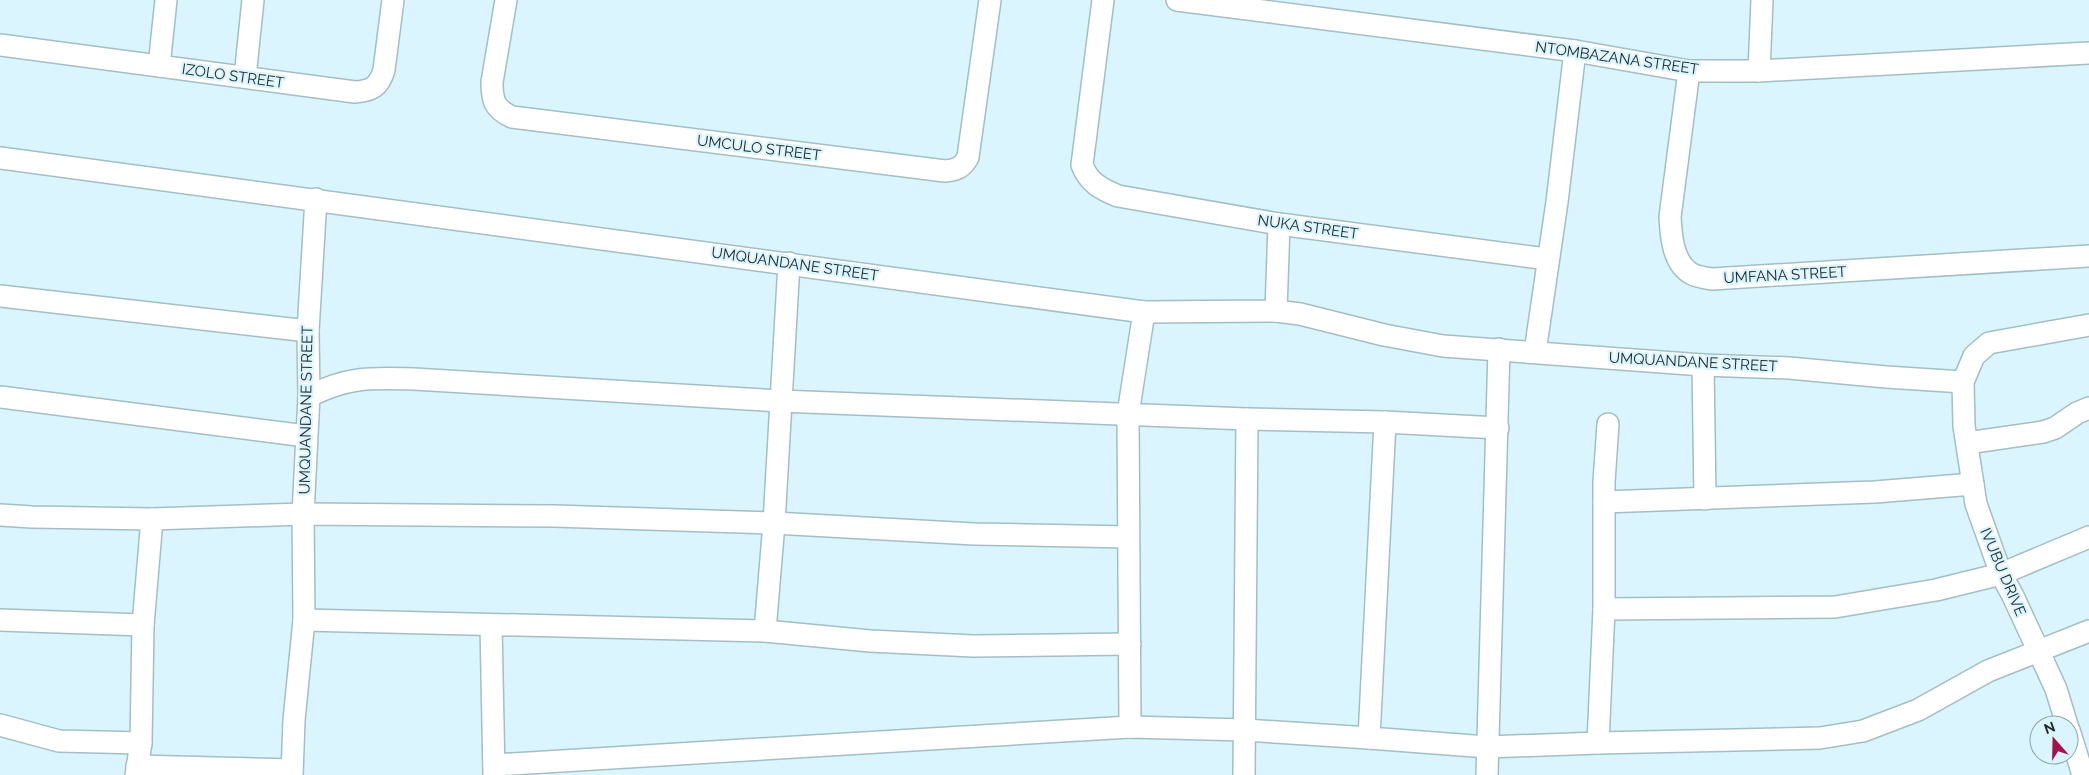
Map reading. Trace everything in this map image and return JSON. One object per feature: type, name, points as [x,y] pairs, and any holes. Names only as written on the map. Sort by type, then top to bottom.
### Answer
[{"type":"street","points":[[160,66],[166,0]]},
{"type":"street","points":[[245,77],[253,0]]},
{"type":"street","name":"IZOLO STREET","points":[[0,45],[366,92],[374,88],[380,81],[384,70],[393,0]]},
{"type":"street","name":"UMCULO STREET","points":[[506,0],[492,82],[492,94],[495,105],[502,113],[507,115],[945,171],[957,170],[965,164],[968,157],[990,0]]},
{"type":"street","name":"NUKA STREET","points":[[1103,0],[1082,165],[1092,182],[1100,188],[1118,196],[1279,224],[1547,259]]},
{"type":"street","name":"NTOMBAZANA STREET","points":[[1177,0],[1575,51],[1689,71],[1759,71],[2089,53]]},
{"type":"street","points":[[1759,71],[1762,0]]},
{"type":"street","points":[[1535,352],[1547,259],[1557,202],[1575,51]]},
{"type":"street","name":"UMFANA STREET","points":[[1689,71],[1670,217],[1671,235],[1675,252],[1685,269],[1694,275],[1712,279],[2089,256]]},
{"type":"street","name":"UMQUANDANE STREET","points":[[0,158],[316,199],[1144,312],[1276,311],[1319,318],[1412,341],[1443,346],[1703,365],[1789,368],[1886,378],[1964,382]]},
{"type":"street","name":"UMQUANDANE STREET","points":[[292,773],[294,720],[304,620],[303,514],[309,396],[308,331],[316,199]]},
{"type":"street","points":[[1276,311],[1279,224]]},
{"type":"street","points":[[765,631],[774,522],[789,263]]},
{"type":"street","points":[[0,296],[308,331]]},
{"type":"street","points":[[1130,727],[1128,414],[1144,312]]},
{"type":"street","points":[[1964,382],[1974,356],[1989,343],[2089,325]]},
{"type":"street","points":[[1487,775],[1499,349]]},
{"type":"street","points":[[1703,365],[1704,499]]},
{"type":"street","points":[[309,396],[339,383],[367,378],[780,401],[1247,419],[1385,422],[1498,428]]},
{"type":"street","name":"IVUBU DRIVE","points":[[1964,382],[1964,426],[1976,504],[2000,574],[2013,596],[2056,689],[2065,715]]},
{"type":"street","points":[[0,397],[306,436]]},
{"type":"street","points":[[1967,443],[2042,432],[2055,428],[2077,413],[2089,408]]},
{"type":"street","points":[[1244,775],[1247,419]]},
{"type":"street","points":[[1369,738],[1385,422]]},
{"type":"street","points":[[1598,743],[1604,609],[1604,502],[1608,424]]},
{"type":"street","points":[[1604,502],[1875,492],[1973,484]]},
{"type":"street","points":[[0,515],[152,519],[303,514],[554,516],[774,522],[974,534],[1128,538]]},
{"type":"street","points":[[152,519],[144,625],[141,743],[137,770],[292,773]]},
{"type":"street","points":[[1604,609],[1835,607],[1936,590],[2000,574],[2089,537]]},
{"type":"street","points":[[0,620],[144,625]]},
{"type":"street","points":[[304,620],[765,631],[870,641],[973,646],[1130,644]]},
{"type":"street","points":[[491,625],[494,770],[1130,727],[1245,730],[1487,747],[1820,738],[1863,731],[1918,710],[1963,684],[2089,631]]},
{"type":"street","points":[[0,725],[59,741],[141,743]]},
{"type":"street","points":[[2079,762],[2083,775]]}]
